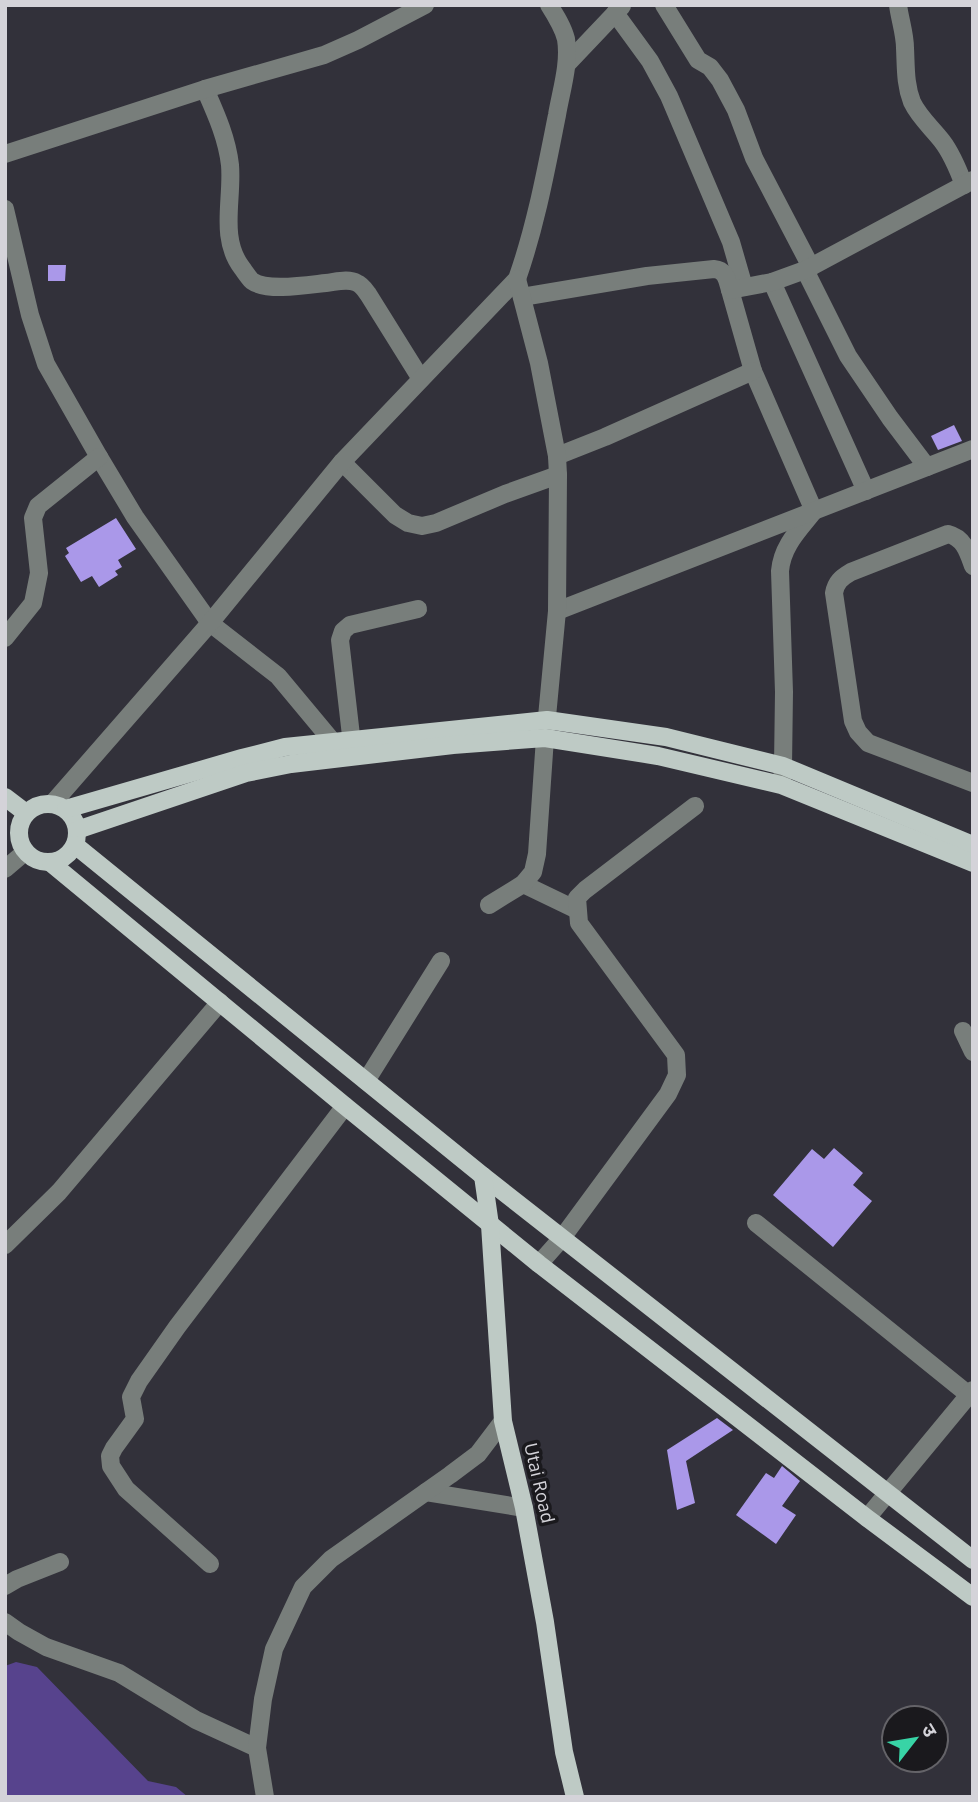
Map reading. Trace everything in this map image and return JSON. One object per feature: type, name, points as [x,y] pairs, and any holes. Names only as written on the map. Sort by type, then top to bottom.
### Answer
[{"type":"main road","points":[[546,729],[781,785],[973,863]]},
{"type":"main road","points":[[76,837],[246,774],[352,748],[546,729],[666,737],[783,766],[973,845]]},
{"type":"main road","points":[[352,748],[333,742],[285,747],[59,807],[38,805],[26,813],[19,824],[16,839],[37,860],[51,863],[539,1264],[973,1597]]},
{"type":"main road","points":[[5,797],[26,813]]},
{"type":"main road","points":[[51,863],[65,857],[76,837],[74,818],[59,807]]},
{"type":"main road","points":[[76,837],[366,1081],[973,1560]]},
{"type":"main road","name":"Utai Road","points":[[484,1176],[490,1224],[503,1421],[524,1508],[545,1622],[564,1752],[575,1797]]},
{"type":"street","points":[[5,154],[205,89],[324,55],[425,5]]},
{"type":"street","points":[[59,807],[342,462],[517,279],[543,187],[566,64],[565,39],[558,18],[549,5]]},
{"type":"street","points":[[664,5],[698,60],[710,67],[720,80],[736,110],[754,158],[848,356],[927,467]]},
{"type":"street","points":[[737,289],[772,282],[808,269],[969,182],[944,143],[914,105],[906,84],[903,31],[898,5]]},
{"type":"street","points":[[566,64],[619,9],[669,96],[731,242],[737,289],[754,371],[814,511]]},
{"type":"street","points":[[205,89],[227,148],[230,167],[229,235],[233,254],[241,267],[252,281],[269,286],[302,286],[346,280],[358,283],[368,294],[421,379]]},
{"type":"street","points":[[5,209],[30,315],[46,365],[135,517],[210,622],[278,676],[333,742]]},
{"type":"street","points":[[522,297],[647,276],[714,269],[724,272],[737,289]]},
{"type":"street","points":[[489,905],[523,884],[533,872],[537,854],[557,611],[557,456],[539,363],[517,279]]},
{"type":"street","points":[[772,282],[866,491]]},
{"type":"street","points":[[557,456],[754,371]]},
{"type":"street","points":[[557,611],[973,449]]},
{"type":"street","points":[[5,638],[33,603],[39,573],[33,518],[38,506],[99,457]]},
{"type":"street","points":[[342,462],[395,515],[408,523],[422,526],[436,523],[558,475]]},
{"type":"street","points":[[781,785],[781,557],[814,511]]},
{"type":"street","points":[[973,566],[965,546],[956,536],[948,534],[851,572],[836,584],[834,593],[853,721],[858,732],[868,743],[973,783]]},
{"type":"street","points":[[352,748],[340,640],[343,631],[350,625],[418,609]]},
{"type":"street","points":[[539,1264],[562,1238],[668,1094],[677,1076],[676,1055],[579,923],[578,898],[695,806]]},
{"type":"street","points":[[5,869],[16,839]]},
{"type":"street","points":[[523,884],[577,910]]},
{"type":"street","points":[[366,1081],[441,961]]},
{"type":"street","points":[[5,1245],[59,1192],[220,1002]]},
{"type":"street","points":[[963,1031],[973,1052]]},
{"type":"street","points":[[209,1564],[126,1489],[111,1466],[110,1456],[135,1419],[131,1397],[139,1381],[345,1106]]},
{"type":"street","points":[[756,1223],[971,1393],[867,1518]]},
{"type":"street","points":[[265,1797],[257,1748],[263,1699],[274,1649],[303,1587],[331,1559],[478,1454],[503,1421]]},
{"type":"street","points":[[426,1492],[524,1508]]},
{"type":"street","points":[[5,1586],[60,1562]]},
{"type":"street","points":[[5,1622],[46,1647],[119,1673],[196,1720],[257,1748]]},
{"type":"shaded area","points":[[16,1662],[37,1667],[148,1781],[176,1787],[188,1797],[5,1797],[5,1666]]},
{"type":"building","points":[[48,265],[66,265],[65,281],[48,281]]},
{"type":"building","points":[[954,425],[962,441],[938,450],[931,436]]},
{"type":"building","points":[[116,518],[136,549],[118,560],[122,567],[115,571],[118,575],[99,587],[92,576],[81,582],[65,556],[69,553],[66,548]]},
{"type":"building","points":[[834,1148],[863,1173],[853,1185],[872,1201],[833,1247],[773,1195],[812,1149],[824,1159]]},
{"type":"building","points":[[717,1418],[733,1430],[686,1461],[695,1503],[677,1510],[667,1450]]},
{"type":"building","points":[[782,1466],[800,1481],[782,1506],[796,1515],[776,1544],[736,1515],[766,1473],[774,1478]]}]
